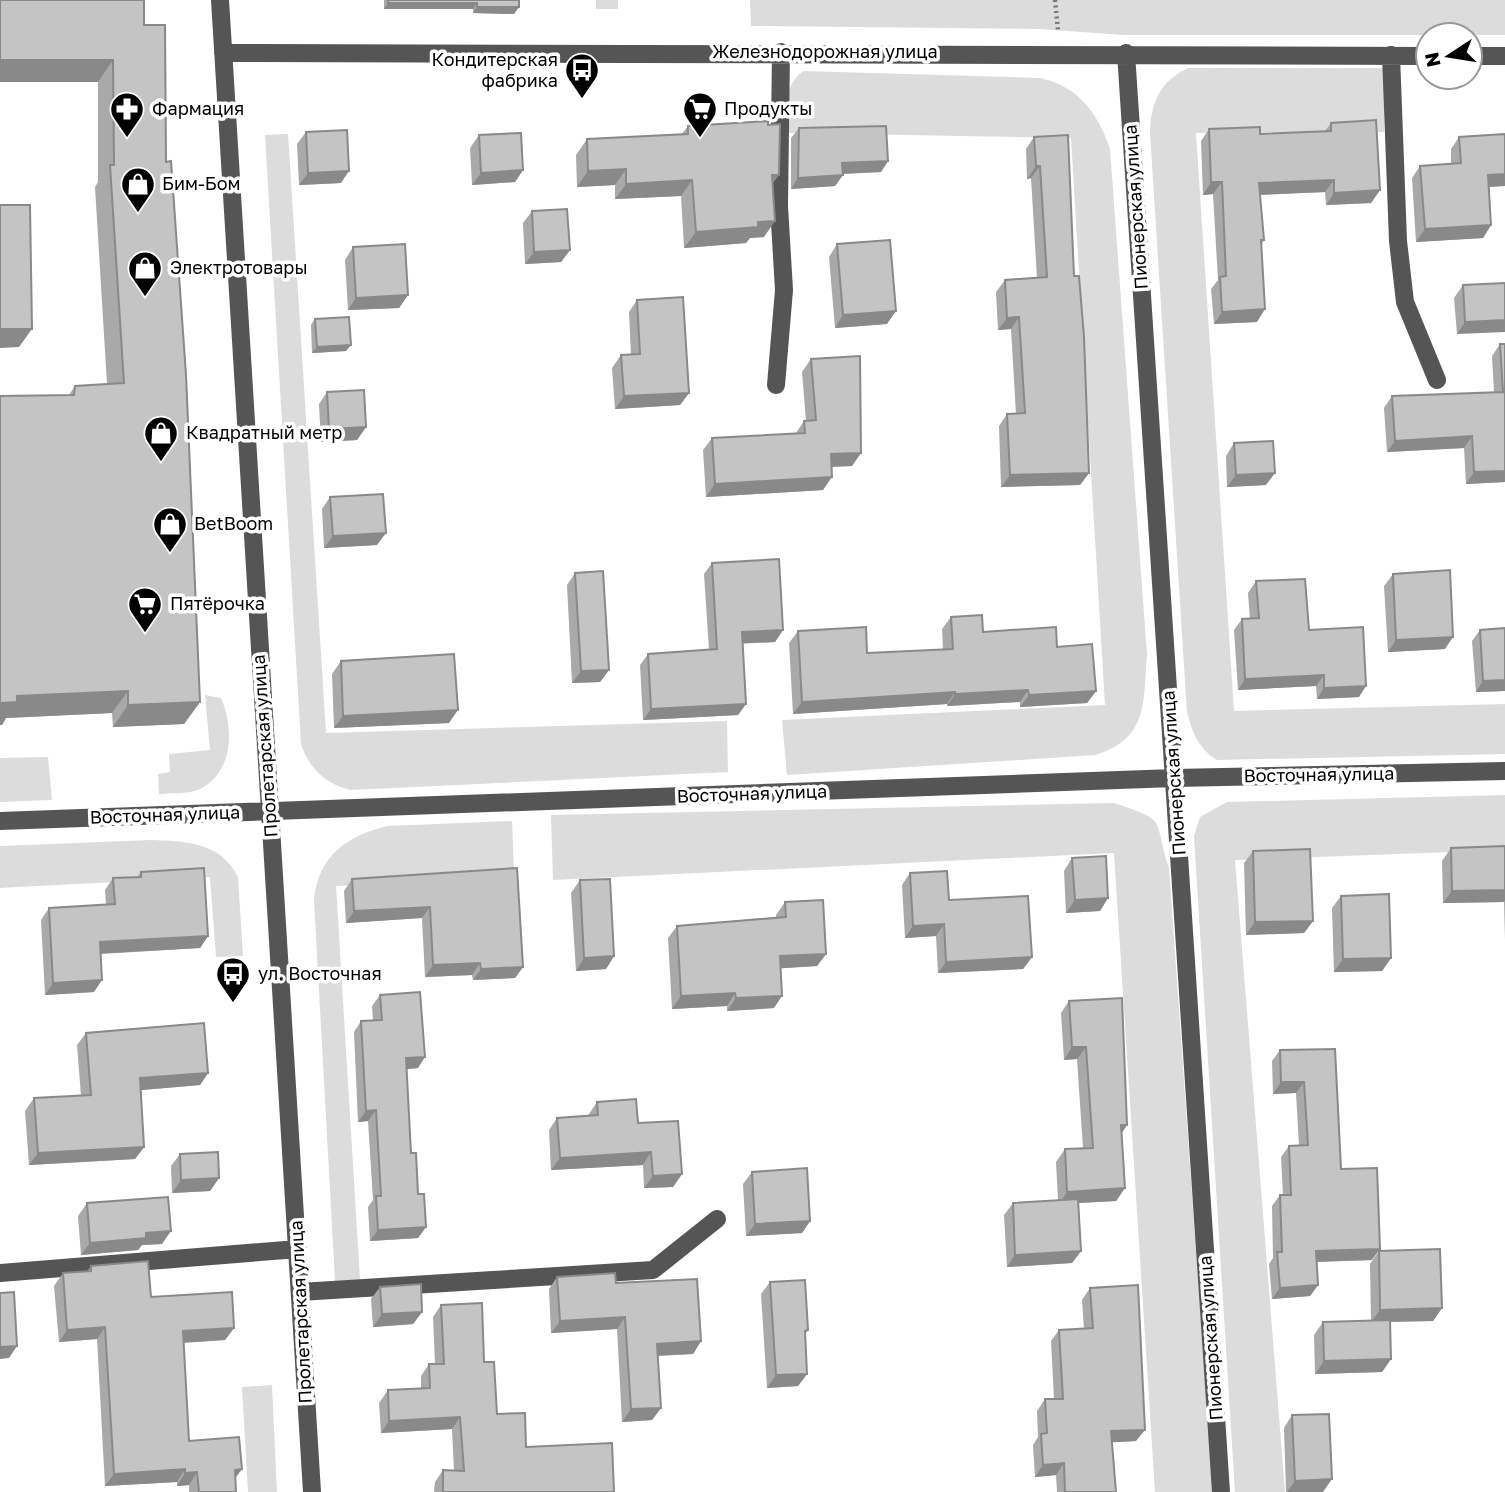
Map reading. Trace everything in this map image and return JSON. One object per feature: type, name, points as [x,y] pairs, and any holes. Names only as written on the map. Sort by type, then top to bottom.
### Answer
[{"type":"street","name":"Пролетарская улица","points":[[220,0],[312,1492]]},
{"type":"street","name":"Железнодорожная улица","points":[[223,53],[781,52],[1414,56]]},
{"type":"street","points":[[776,385],[784,290],[779,206],[781,52]]},
{"type":"street","name":"Пионерская улица","points":[[1126,53],[1221,1492]]},
{"type":"street","points":[[1391,55],[1398,241],[1405,302],[1437,380]]},
{"type":"street","points":[[1484,56],[1505,56]]},
{"type":"street","name":"Восточная улица","points":[[0,821],[1174,778],[1505,771]]},
{"type":"street","points":[[300,1292],[653,1270],[717,1219]]},
{"type":"street","points":[[0,1273],[298,1249]]},
{"type":"shaded area","points":[[596,0],[618,0],[618,9],[596,9]]},
{"type":"shaded area","points":[[750,0],[1505,0],[1505,35],[1484,35],[1484,21],[1414,21],[1414,35],[1124,35],[1038,29],[751,26]]},
{"type":"shaded area","points":[[1188,68],[1385,68],[1384,132],[1196,133],[1234,711],[1505,704],[1505,754],[1217,760],[1205,751],[1194,734],[1187,712],[1150,133],[1152,112],[1158,94],[1170,80]]},
{"type":"shaded area","points":[[804,71],[1040,78],[1076,94],[1093,113],[1105,136],[1110,149],[1147,655],[1140,717],[1134,729],[1113,748],[1095,755],[787,775],[782,720],[1105,705],[1071,138],[787,133],[789,91],[792,83]]},
{"type":"shaded area","points":[[288,134],[326,733],[727,721],[728,772],[351,790],[326,780],[309,761],[301,744],[265,135]]},
{"type":"shaded area","points":[[205,695],[221,698],[225,710],[229,737],[224,762],[210,783],[198,790],[159,794],[158,774],[170,772],[169,754],[210,750]]},
{"type":"shaded area","points":[[48,757],[52,800],[0,802],[0,758]]},
{"type":"shaded area","points":[[1505,795],[1505,850],[1235,860],[1285,1492],[1235,1492],[1194,836],[1200,817],[1227,802]]},
{"type":"shaded area","points":[[1114,803],[1152,818],[1159,830],[1169,868],[1213,1492],[1155,1492],[1114,853],[553,880],[551,815]]},
{"type":"shaded area","points":[[512,821],[514,873],[460,880],[336,886],[360,1280],[335,1281],[314,900],[321,871],[328,860],[347,842],[387,826]]},
{"type":"shaded area","points":[[177,841],[201,846],[212,850],[231,865],[238,877],[243,956],[216,957],[210,877],[0,888],[0,846]]},
{"type":"shaded area","points":[[272,1385],[277,1492],[248,1492],[242,1387]]},
{"type":"building","points":[[0,0],[144,0],[144,25],[165,25],[166,162],[171,161],[186,375],[200,702],[128,705],[128,691],[17,696],[17,702],[0,703],[0,396],[74,395],[75,386],[124,383],[110,165],[114,165],[113,60],[0,60]]},
{"type":"building","points":[[388,0],[519,0],[519,7],[477,7],[477,3],[388,3]]},
{"type":"building","points":[[1376,120],[1380,190],[1334,193],[1334,180],[1259,183],[1264,240],[1261,240],[1265,309],[1222,312],[1220,277],[1226,276],[1222,182],[1211,182],[1209,129],[1260,127],[1260,134],[1331,131],[1331,123]]},
{"type":"building","points":[[768,121],[768,125],[780,124],[779,175],[772,175],[775,221],[758,222],[758,227],[696,232],[692,180],[626,184],[626,169],[588,171],[587,139],[688,134],[688,126]]},
{"type":"building","points":[[886,126],[888,161],[842,163],[843,175],[798,178],[799,128]]},
{"type":"building","points":[[347,130],[349,171],[308,173],[306,132]]},
{"type":"building","points":[[521,133],[523,170],[481,173],[479,135]]},
{"type":"building","points":[[1505,134],[1505,174],[1488,175],[1491,225],[1425,229],[1420,166],[1461,163],[1459,137]]},
{"type":"building","points":[[1068,135],[1074,276],[1079,276],[1084,337],[1089,473],[1010,475],[1007,414],[1025,413],[1019,317],[1007,318],[1005,280],[1047,277],[1040,166],[1036,166],[1034,137]]},
{"type":"building","points":[[0,205],[30,205],[32,329],[0,329]]},
{"type":"building","points":[[567,209],[570,250],[534,252],[532,211]]},
{"type":"building","points":[[890,240],[896,311],[843,315],[837,244]]},
{"type":"building","points":[[405,244],[408,295],[356,298],[353,247]]},
{"type":"building","points":[[1505,283],[1505,320],[1465,322],[1463,285]]},
{"type":"building","points":[[683,297],[689,393],[624,396],[621,355],[640,354],[637,300]]},
{"type":"building","points":[[349,317],[351,345],[317,347],[315,319]]},
{"type":"building","points":[[1500,344],[1505,344],[1505,471],[1474,472],[1472,436],[1395,441],[1392,396],[1503,392]]},
{"type":"building","points":[[860,356],[861,453],[831,454],[832,477],[715,484],[712,438],[805,433],[804,421],[816,420],[811,359]]},
{"type":"building","points":[[364,390],[366,427],[329,429],[327,392]]},
{"type":"building","points":[[1273,441],[1275,473],[1236,475],[1234,443]]},
{"type":"building","points":[[383,494],[386,533],[333,536],[330,497]]},
{"type":"building","points":[[779,559],[783,630],[742,632],[746,704],[651,709],[648,654],[717,649],[712,563]]},
{"type":"building","points":[[1450,570],[1453,637],[1396,640],[1393,574]]},
{"type":"building","points":[[603,571],[609,670],[581,671],[575,573]]},
{"type":"building","points":[[1305,579],[1309,630],[1363,627],[1366,686],[1324,688],[1324,675],[1245,679],[1242,619],[1259,618],[1256,581]]},
{"type":"building","points":[[982,615],[983,632],[1056,627],[1057,647],[1092,644],[1096,691],[1029,695],[1028,690],[955,692],[802,702],[798,631],[866,627],[867,653],[953,649],[951,617]]},
{"type":"building","points":[[1505,628],[1505,680],[1483,681],[1480,630]]},
{"type":"building","points":[[454,654],[458,710],[343,716],[341,661]]},
{"type":"building","points":[[1505,846],[1505,890],[1452,891],[1451,848]]},
{"type":"building","points":[[1310,849],[1313,921],[1255,922],[1253,851]]},
{"type":"building","points":[[1106,856],[1108,898],[1075,900],[1072,858]]},
{"type":"building","points":[[204,868],[208,936],[100,942],[102,980],[53,983],[49,908],[115,904],[113,878],[141,877],[141,872]]},
{"type":"building","points":[[517,868],[523,967],[481,969],[480,963],[433,965],[430,907],[354,911],[352,879]]},
{"type":"building","points":[[947,871],[949,900],[1028,896],[1032,957],[946,962],[944,924],[913,926],[910,873]]},
{"type":"building","points":[[610,879],[614,956],[584,958],[580,880]]},
{"type":"building","points":[[1389,894],[1391,958],[1343,959],[1341,896]]},
{"type":"building","points":[[823,900],[826,954],[780,956],[782,996],[736,998],[735,993],[681,996],[677,926],[786,917],[785,902]]},
{"type":"building","points":[[420,992],[425,1057],[406,1058],[411,1153],[416,1153],[418,1194],[424,1194],[426,1227],[378,1230],[376,1196],[381,1196],[376,1110],[366,1111],[361,1021],[382,1020],[380,995]]},
{"type":"building","points":[[1122,998],[1127,1125],[1121,1125],[1125,1188],[1067,1192],[1065,1149],[1093,1148],[1086,1047],[1072,1047],[1069,1001]]},
{"type":"building","points":[[204,1023],[208,1073],[140,1078],[144,1147],[38,1153],[34,1098],[91,1095],[86,1033]]},
{"type":"building","points":[[1335,1049],[1341,1169],[1377,1168],[1380,1249],[1316,1251],[1318,1285],[1280,1288],[1277,1252],[1282,1252],[1280,1195],[1291,1195],[1289,1146],[1308,1145],[1304,1082],[1281,1082],[1280,1050]]},
{"type":"building","points":[[636,1099],[638,1123],[678,1121],[682,1174],[653,1176],[651,1152],[560,1158],[557,1118],[598,1115],[597,1102]]},
{"type":"building","points":[[218,1152],[219,1178],[181,1180],[180,1154]]},
{"type":"building","points":[[807,1168],[810,1221],[755,1224],[752,1172]]},
{"type":"building","points":[[168,1197],[171,1231],[146,1233],[146,1238],[90,1243],[87,1203]]},
{"type":"building","points":[[1078,1199],[1081,1251],[1015,1255],[1013,1203]]},
{"type":"building","points":[[1440,1249],[1442,1308],[1380,1310],[1379,1251]]},
{"type":"building","points":[[148,1261],[151,1297],[232,1292],[234,1328],[183,1331],[189,1441],[239,1437],[242,1469],[235,1470],[236,1492],[199,1492],[197,1472],[185,1473],[185,1469],[114,1474],[105,1327],[67,1330],[63,1273],[91,1271],[91,1266]]},
{"type":"building","points":[[615,1273],[616,1283],[697,1279],[701,1341],[657,1344],[661,1408],[631,1409],[625,1317],[560,1321],[557,1277]]},
{"type":"building","points":[[805,1280],[807,1374],[776,1375],[770,1282]]},
{"type":"building","points":[[421,1284],[422,1312],[382,1314],[380,1287]]},
{"type":"building","points":[[1138,1285],[1145,1430],[1111,1431],[1116,1492],[1065,1492],[1064,1463],[1043,1465],[1041,1434],[1047,1433],[1045,1399],[1063,1399],[1059,1330],[1093,1328],[1090,1288]]},
{"type":"building","points":[[14,1292],[17,1346],[0,1347],[0,1293]]},
{"type":"building","points":[[482,1303],[484,1362],[494,1362],[497,1414],[525,1413],[526,1447],[612,1443],[614,1492],[443,1492],[443,1470],[464,1471],[460,1417],[389,1421],[388,1390],[430,1388],[429,1364],[444,1364],[441,1305]]},
{"type":"building","points":[[1390,1320],[1391,1359],[1324,1361],[1323,1322]]},
{"type":"building","points":[[1329,1414],[1332,1479],[1295,1481],[1292,1415]]},
{"type":"place","name":"Кондитерская фабрика","points":[[582,100]]},
{"type":"place","name":"Фармация","points":[[127,139]]},
{"type":"place","name":"Продукты","points":[[700,139]]},
{"type":"place","name":"Бим-Бом","points":[[138,214]]},
{"type":"place","name":"Электротовары","points":[[145,298]]},
{"type":"place","name":"Квадратный метр","points":[[161,463]]},
{"type":"place","name":"BetBoom","points":[[170,554]]},
{"type":"place","name":"Пятёрочка","points":[[145,634]]},
{"type":"place","name":"ул. Восточная","points":[[233,1004]]}]
